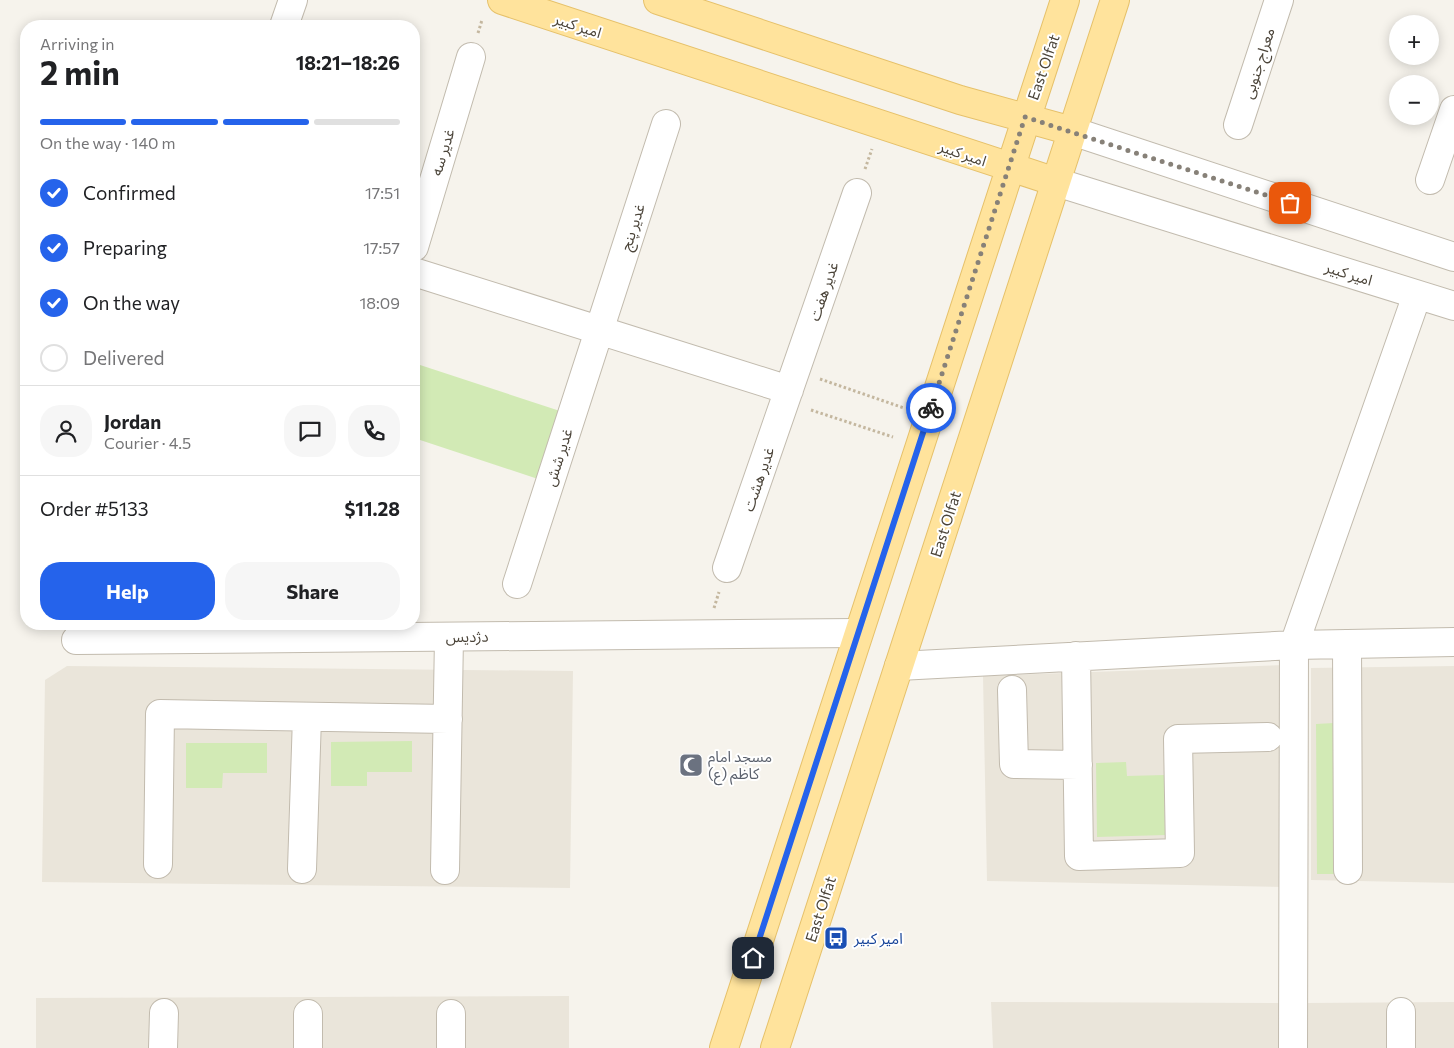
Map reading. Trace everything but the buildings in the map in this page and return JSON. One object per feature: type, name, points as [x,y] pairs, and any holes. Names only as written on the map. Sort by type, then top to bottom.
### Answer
[{"type":"main road","name":"امیر کبیر","points":[[502,0],[1009,169],[1056,182]]},
{"type":"main road","points":[[658,0],[960,100],[1072,131]]},
{"type":"main road","name":"East Olfat","points":[[724,1048],[1025,117],[1065,0]]},
{"type":"main road","name":"East Olfat","points":[[775,1048],[1115,0]]},
{"type":"street","points":[[286,20],[293,0]]},
{"type":"street","name":"معراج جنوبی","points":[[1238,125],[1279,0]]},
{"type":"street","name":"غدیر سه","points":[[420,227],[471,57]]},
{"type":"street","points":[[1430,180],[1454,110]]},
{"type":"street","name":"غدیر پنج","points":[[599,330],[666,124]]},
{"type":"street","points":[[1072,131],[1454,257]]},
{"type":"street","name":"امیر کبیر","points":[[1056,182],[1454,306]]},
{"type":"street","name":"غدیر هفت","points":[[790,387],[856,193]]},
{"type":"street","points":[[420,274],[790,387]]},
{"type":"street","points":[[1293,1048],[1294,645],[1418,295]]},
{"type":"street","name":"غدیر شش","points":[[516,584],[599,330]]},
{"type":"street","name":"غدیر هشت","points":[[728,568],[790,387]]},
{"type":"street","name":"دژدیس","points":[[76,640],[858,633]]},
{"type":"street","points":[[445,870],[449,637]]},
{"type":"street","points":[[899,666],[1294,645],[1454,642]]},
{"type":"street","points":[[1347,644],[1348,870]]},
{"type":"street","points":[[1076,656],[1079,856],[1180,853],[1178,739],[1268,737]]},
{"type":"street","points":[[1012,690],[1014,764],[1078,765]]},
{"type":"street","points":[[158,864],[160,714],[448,719]]},
{"type":"street","points":[[302,869],[307,716]]},
{"type":"street","points":[[163,1048],[164,1012]]},
{"type":"street","points":[[1401,1012],[1401,1048]]},
{"type":"street","points":[[308,1014],[308,1048]]},
{"type":"street","points":[[451,1014],[451,1048]]},
{"type":"path","points":[[471,57],[483,19]]},
{"type":"path","points":[[856,193],[880,125]]},
{"type":"path","points":[[790,387],[929,416]]},
{"type":"path","points":[[790,387],[919,446]]},
{"type":"path","points":[[705,634],[728,568]]},
{"type":"shaded area","points":[[1285,665],[1286,887],[987,881],[983,676]]},
{"type":"shaded area","points":[[67,666],[573,671],[570,888],[42,882],[45,680]]},
{"type":"shaded area","points":[[1454,666],[1454,883],[1311,880],[1311,668]]},
{"type":"shaded area","points":[[569,996],[569,1048],[36,1048],[36,998]]},
{"type":"shaded area","points":[[991,1002],[1281,1003],[1281,1048],[993,1048]]},
{"type":"shaded area","points":[[1454,1002],[1454,1048],[1306,1048],[1306,1003]]},
{"type":"green space","points":[[420,365],[563,412],[541,480],[420,440]]},
{"type":"green space","points":[[1334,723],[1336,874],[1317,874],[1316,724]]},
{"type":"green space","points":[[412,741],[412,772],[367,772],[367,786],[331,786],[331,742]]},
{"type":"green space","points":[[186,743],[267,743],[267,773],[223,773],[222,788],[186,788]]},
{"type":"green space","points":[[1126,762],[1127,776],[1164,775],[1165,835],[1097,837],[1096,763]]},
{"type":"way so far","points":[[931,408],[1025,117],[1290,203]]},
{"type":"place","name":"مسجد امام کاظم (ع)","points":[[691,765]]},
{"type":"place","name":"امیر کبیر","points":[[836,938]]},
{"type":"route","points":[[753,958],[931,408]]}]
